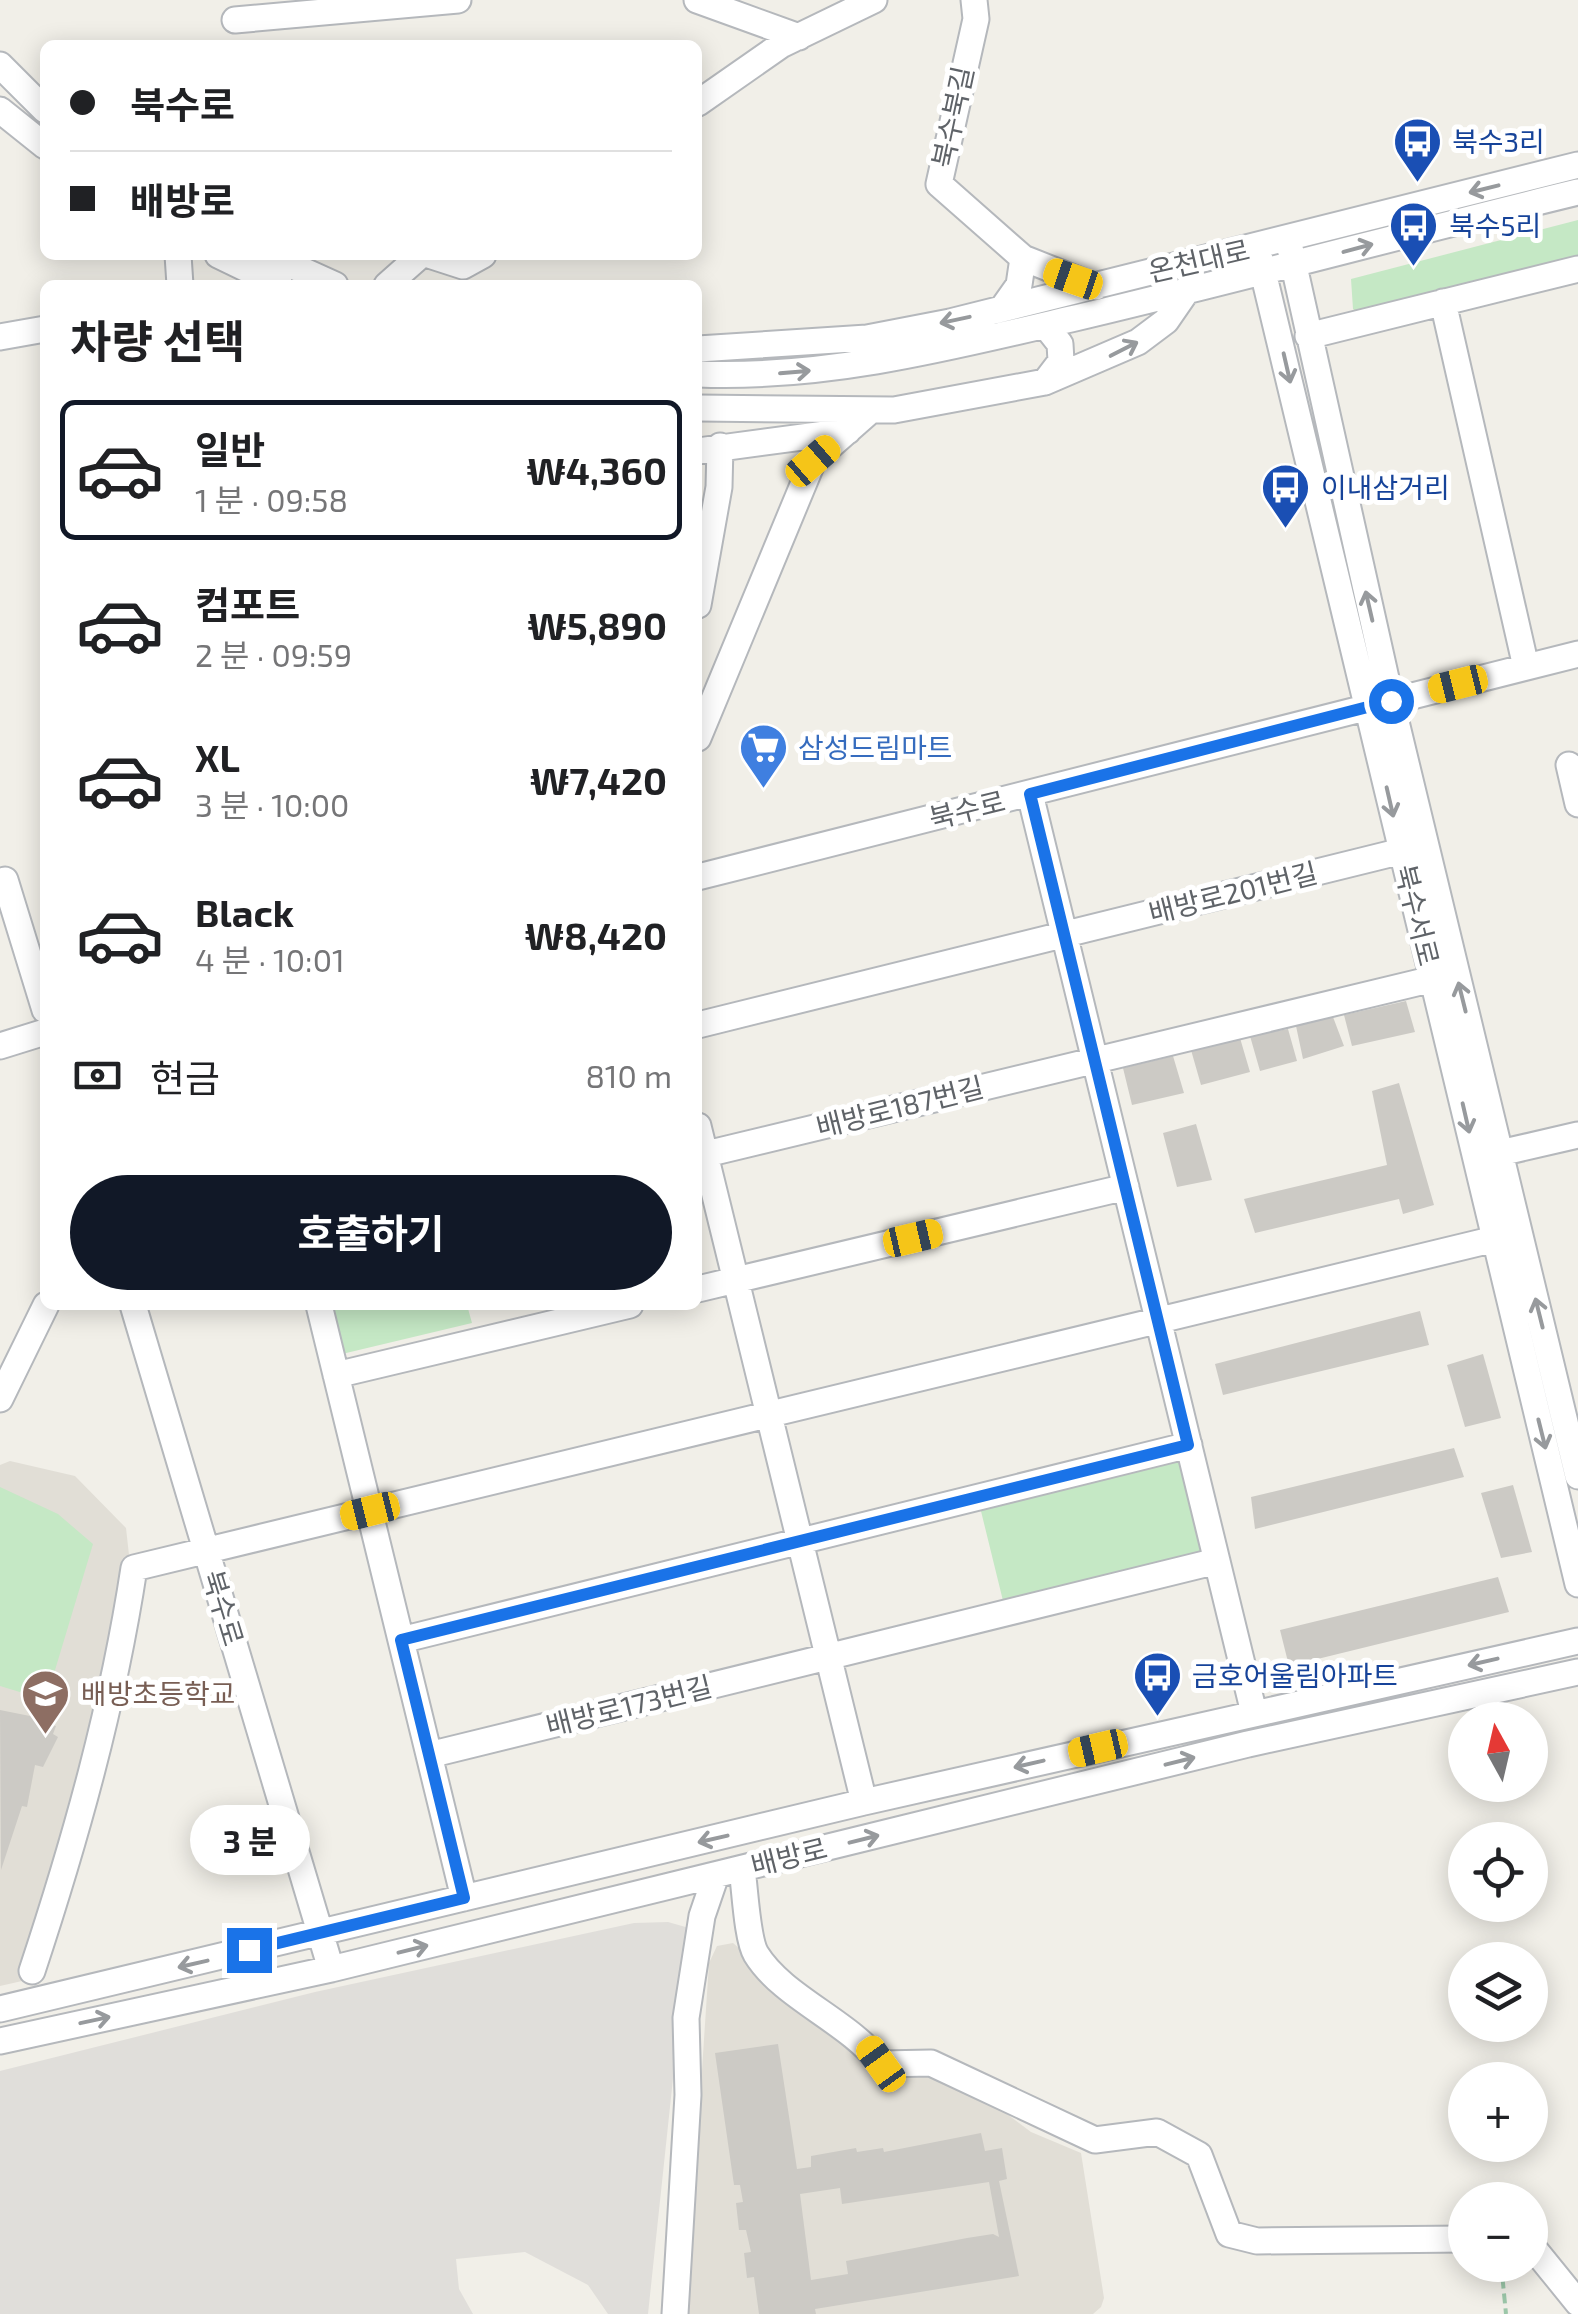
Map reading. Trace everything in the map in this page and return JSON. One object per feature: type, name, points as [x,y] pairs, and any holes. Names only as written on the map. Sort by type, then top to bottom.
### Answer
[{"type":"street","points":[[235,20],[458,0]]},
{"type":"street","points":[[698,0],[798,37]]},
{"type":"street","points":[[702,101],[798,37],[874,0]]},
{"type":"street","name":"북수북길","points":[[974,0],[976,18],[939,184],[1023,258]]},
{"type":"street","points":[[0,64],[40,105]]},
{"type":"street","points":[[0,110],[40,142]]},
{"type":"street","name":"온천대로","points":[[702,348],[867,338],[1096,287],[1578,165]]},
{"type":"street","name":"온천대로","points":[[702,374],[745,376],[839,368],[1186,292],[1578,192]]},
{"type":"street","name":"북수서로","points":[[1288,239],[1290,266],[1308,336],[1379,704],[1402,851],[1578,1584]]},
{"type":"street","name":"북수서로","points":[[1257,247],[1500,1153],[1578,1476]]},
{"type":"street","points":[[1002,309],[1018,285],[1023,258],[1096,287]]},
{"type":"street","points":[[228,260],[270,280]]},
{"type":"street","points":[[280,260],[324,280]]},
{"type":"street","points":[[393,280],[419,260]]},
{"type":"street","points":[[442,260],[463,266],[474,260]]},
{"type":"street","points":[[1308,336],[1578,269]]},
{"type":"street","points":[[702,408],[894,410],[1045,382],[1138,342],[1166,321],[1186,292]]},
{"type":"street","points":[[1443,302],[1526,667]]},
{"type":"street","points":[[1045,325],[1060,344],[1062,361],[1045,382]]},
{"type":"street","points":[[0,337],[40,330]]},
{"type":"street","points":[[702,728],[813,461],[872,410]]},
{"type":"street","points":[[702,583],[719,487],[708,448],[848,430]]},
{"type":"street","name":"북수로","points":[[702,876],[1578,654]]},
{"type":"street","points":[[1568,765],[1578,804]]},
{"type":"street","points":[[1030,794],[1254,1713]]},
{"type":"street","name":"배방로201번길","points":[[1064,934],[1402,851]]},
{"type":"street","points":[[4,880],[40,994]]},
{"type":"street","points":[[702,1024],[1064,934]]},
{"type":"street","points":[[1095,1060],[1432,979]]},
{"type":"street","points":[[0,1046],[40,1034]]},
{"type":"street","name":"배방로187번길","points":[[702,1155],[1095,1060]]},
{"type":"street","points":[[1500,1153],[1578,1134]]},
{"type":"street","points":[[702,1159],[864,1802]]},
{"type":"street","points":[[702,1288],[1126,1187]]},
{"type":"street","points":[[32,1971],[76,1839],[120,1661],[134,1568],[1495,1239]]},
{"type":"street","points":[[0,1399],[44,1310]]},
{"type":"street","name":"북수로","points":[[134,1310],[331,1969]]},
{"type":"street","points":[[321,1310],[464,1898]]},
{"type":"street","points":[[336,1375],[609,1310]]},
{"type":"street","points":[[401,1640],[1188,1445]]},
{"type":"street","points":[[828,1657],[1217,1561]]},
{"type":"street","name":"배방로","points":[[0,2009],[864,1802],[1578,1641]]},
{"type":"street","name":"배방로173번길","points":[[430,1755],[828,1657]]},
{"type":"street","name":"배방로","points":[[0,2040],[331,1969],[1248,1744],[1578,1672]]},
{"type":"street","points":[[742,1868],[755,1953],[788,1985],[868,2046],[881,2064],[932,2062],[1095,2140],[1158,2132],[1199,2155],[1230,2234],[1257,2241],[1448,2239]]},
{"type":"street","points":[[675,2314],[688,2094],[686,2018],[702,1916],[716,1875]]},
{"type":"street","points":[[1548,2266],[1578,2303]]},
{"type":"path","points":[[1503,2282],[1506,2314]]},
{"type":"shaded area","name":"배방초등학교","points":[[10,1461],[75,1476],[126,1528],[129,1555],[115,1655],[22,1981],[0,1986],[0,1465]]},
{"type":"shaded area","points":[[668,1922],[689,1928],[648,2314],[608,2314],[588,2285],[525,2252],[456,2259],[459,2289],[473,2314],[0,2314],[0,2071],[315,1992],[634,1923]]},
{"type":"shaded area","points":[[733,1943],[856,2049],[965,2083],[1031,2132],[1081,2153],[1104,2298],[1101,2307],[1093,2314],[686,2314],[709,1963],[717,1946]]},
{"type":"green space","points":[[1578,220],[1578,259],[1359,313],[1353,309],[1351,279]]},
{"type":"green space","points":[[330,1310],[468,1310],[472,1323],[342,1354]]},
{"type":"green space","points":[[1195,1448],[1221,1560],[1006,1613],[979,1503]]},
{"type":"green space","points":[[0,1487],[58,1514],[93,1544],[46,1700],[0,1686]]},
{"type":"building","points":[[1406,1001],[1415,1032],[1352,1046],[1344,1015]]},
{"type":"building","points":[[1333,1017],[1344,1046],[1303,1059],[1296,1026]]},
{"type":"building","points":[[1288,1029],[1297,1061],[1260,1071],[1250,1036]]},
{"type":"building","points":[[1240,1038],[1250,1072],[1201,1085],[1191,1050]]},
{"type":"building","points":[[1173,1056],[1184,1093],[1132,1105],[1123,1068]]},
{"type":"building","points":[[1399,1083],[1434,1205],[1403,1214],[1399,1199],[1255,1233],[1244,1199],[1387,1165],[1372,1091]]},
{"type":"building","points":[[1196,1124],[1212,1180],[1177,1187],[1163,1133]]},
{"type":"building","points":[[1420,1311],[1429,1345],[1223,1395],[1215,1364]]},
{"type":"building","points":[[1483,1354],[1501,1418],[1465,1427],[1447,1365]]},
{"type":"building","points":[[1454,1448],[1464,1477],[1255,1529],[1251,1497]]},
{"type":"building","points":[[1513,1485],[1532,1552],[1501,1558],[1481,1493]]},
{"type":"building","points":[[1498,1577],[1509,1612],[1289,1666],[1280,1630]]},
{"type":"building","points":[[0,1710],[45,1719],[44,1723],[56,1726],[53,1734],[58,1737],[43,1767],[35,1765],[27,1807],[22,1806],[1,1870]]},
{"type":"building","points":[[778,2044],[797,2169],[811,2167],[811,2156],[856,2148],[857,2152],[883,2148],[884,2152],[981,2133],[985,2151],[1002,2148],[1007,2179],[999,2181],[1019,2276],[815,2309],[816,2314],[759,2314],[754,2277],[747,2278],[744,2253],[751,2252],[746,2230],[739,2230],[736,2203],[743,2202],[740,2185],[734,2185],[715,2053]],"holes":[[[989,2182],[999,2237],[993,2234],[967,2238],[846,2261],[848,2274],[811,2280],[800,2194],[840,2188],[842,2204]]]},
{"type":"place","name":"북수3리","points":[[1417,184]]},
{"type":"place","name":"북수5리","points":[[1414,268]]},
{"type":"place","name":"이내삼거리","points":[[1286,530]]},
{"type":"place","name":"삼성드림마트","points":[[763,790]]},
{"type":"place","name":"금호어울림아파트","points":[[1157,1718]]},
{"type":"place","name":"배방초등학교","points":[[46,1736]]},
{"type":"route","points":[[249,1950],[464,1898],[401,1640],[1188,1445],[1030,794],[1391,701]]}]
